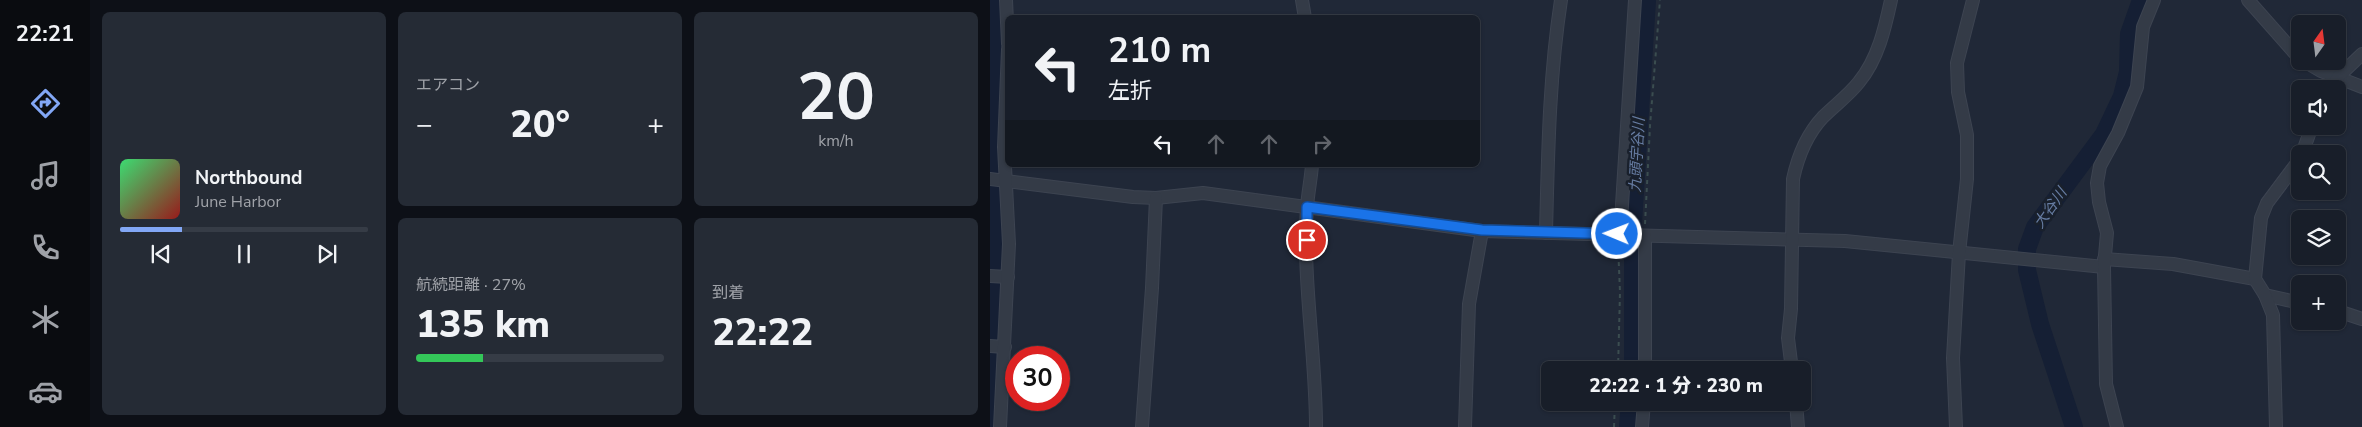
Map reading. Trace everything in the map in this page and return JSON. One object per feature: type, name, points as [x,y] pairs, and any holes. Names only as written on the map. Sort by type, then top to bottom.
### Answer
[{"type":"street","points":[[1006,0],[1007,15]]},
{"type":"street","points":[[1302,0],[1304,15]]},
{"type":"street","points":[[1546,233],[1553,51],[1561,0]]},
{"type":"street","points":[[1619,235],[1636,0]]},
{"type":"street","points":[[1791,361],[1788,338],[1791,309],[1793,179],[1802,148],[1821,119],[1859,82],[1870,66],[1881,40],[1892,0]]},
{"type":"street","points":[[1956,427],[1953,366],[1959,253],[1967,179],[1967,135],[1958,92],[1957,63],[1973,0]]},
{"type":"street","points":[[2117,427],[2106,384],[2104,263],[2107,233],[2099,202],[2097,183],[2100,166],[2118,133],[2136,87],[2144,27],[2154,0]]},
{"type":"street","points":[[2248,0],[2291,49]]},
{"type":"street","points":[[2336,80],[2362,54]]},
{"type":"street","points":[[2319,70],[2339,76],[2362,87]]},
{"type":"street","points":[[1000,427],[999,181],[1004,147],[1005,122]]},
{"type":"street","points":[[1312,167],[1307,207],[1307,256],[1316,376],[1316,427]]},
{"type":"street","points":[[2276,427],[2273,315],[2265,295],[2255,279],[2261,218],[2267,203],[2291,171]]},
{"type":"street","points":[[999,181],[1156,198],[1203,193],[1482,230],[1855,242],[2034,261],[2173,264],[2255,279]]},
{"type":"street","points":[[1142,427],[1156,198]]},
{"type":"street","points":[[1465,427],[1469,304],[1482,230]]},
{"type":"street","points":[[1644,236],[1645,361]]},
{"type":"street","points":[[2265,295],[2291,301]]},
{"type":"street","points":[[2346,314],[2362,319]]},
{"type":"street","points":[[1642,427],[1643,411]]},
{"type":"street","points":[[1797,411],[1798,427]]},
{"type":"path","points":[[1644,236],[1660,0]]},
{"type":"path","points":[[1618,361],[1619,235]]},
{"type":"path","points":[[1614,427],[1615,411]]},
{"type":"waterway","points":[[990,426],[998,262],[995,169],[999,48],[998,0]]},
{"type":"waterway","name":"九頭宇谷川","points":[[1633,361],[1633,223],[1647,0]]},
{"type":"waterway","name":"大谷川","points":[[2074,427],[2040,324],[2027,270],[2027,249],[2035,227],[2104,134],[2122,96],[2128,72],[2129,34],[2141,0]]},
{"type":"waterway","name":"九頭宇谷川","points":[[1628,427],[1629,411]]},
{"type":"route","points":[[1307,240],[1307,207],[1355,215],[1482,230],[1617,234]]}]
